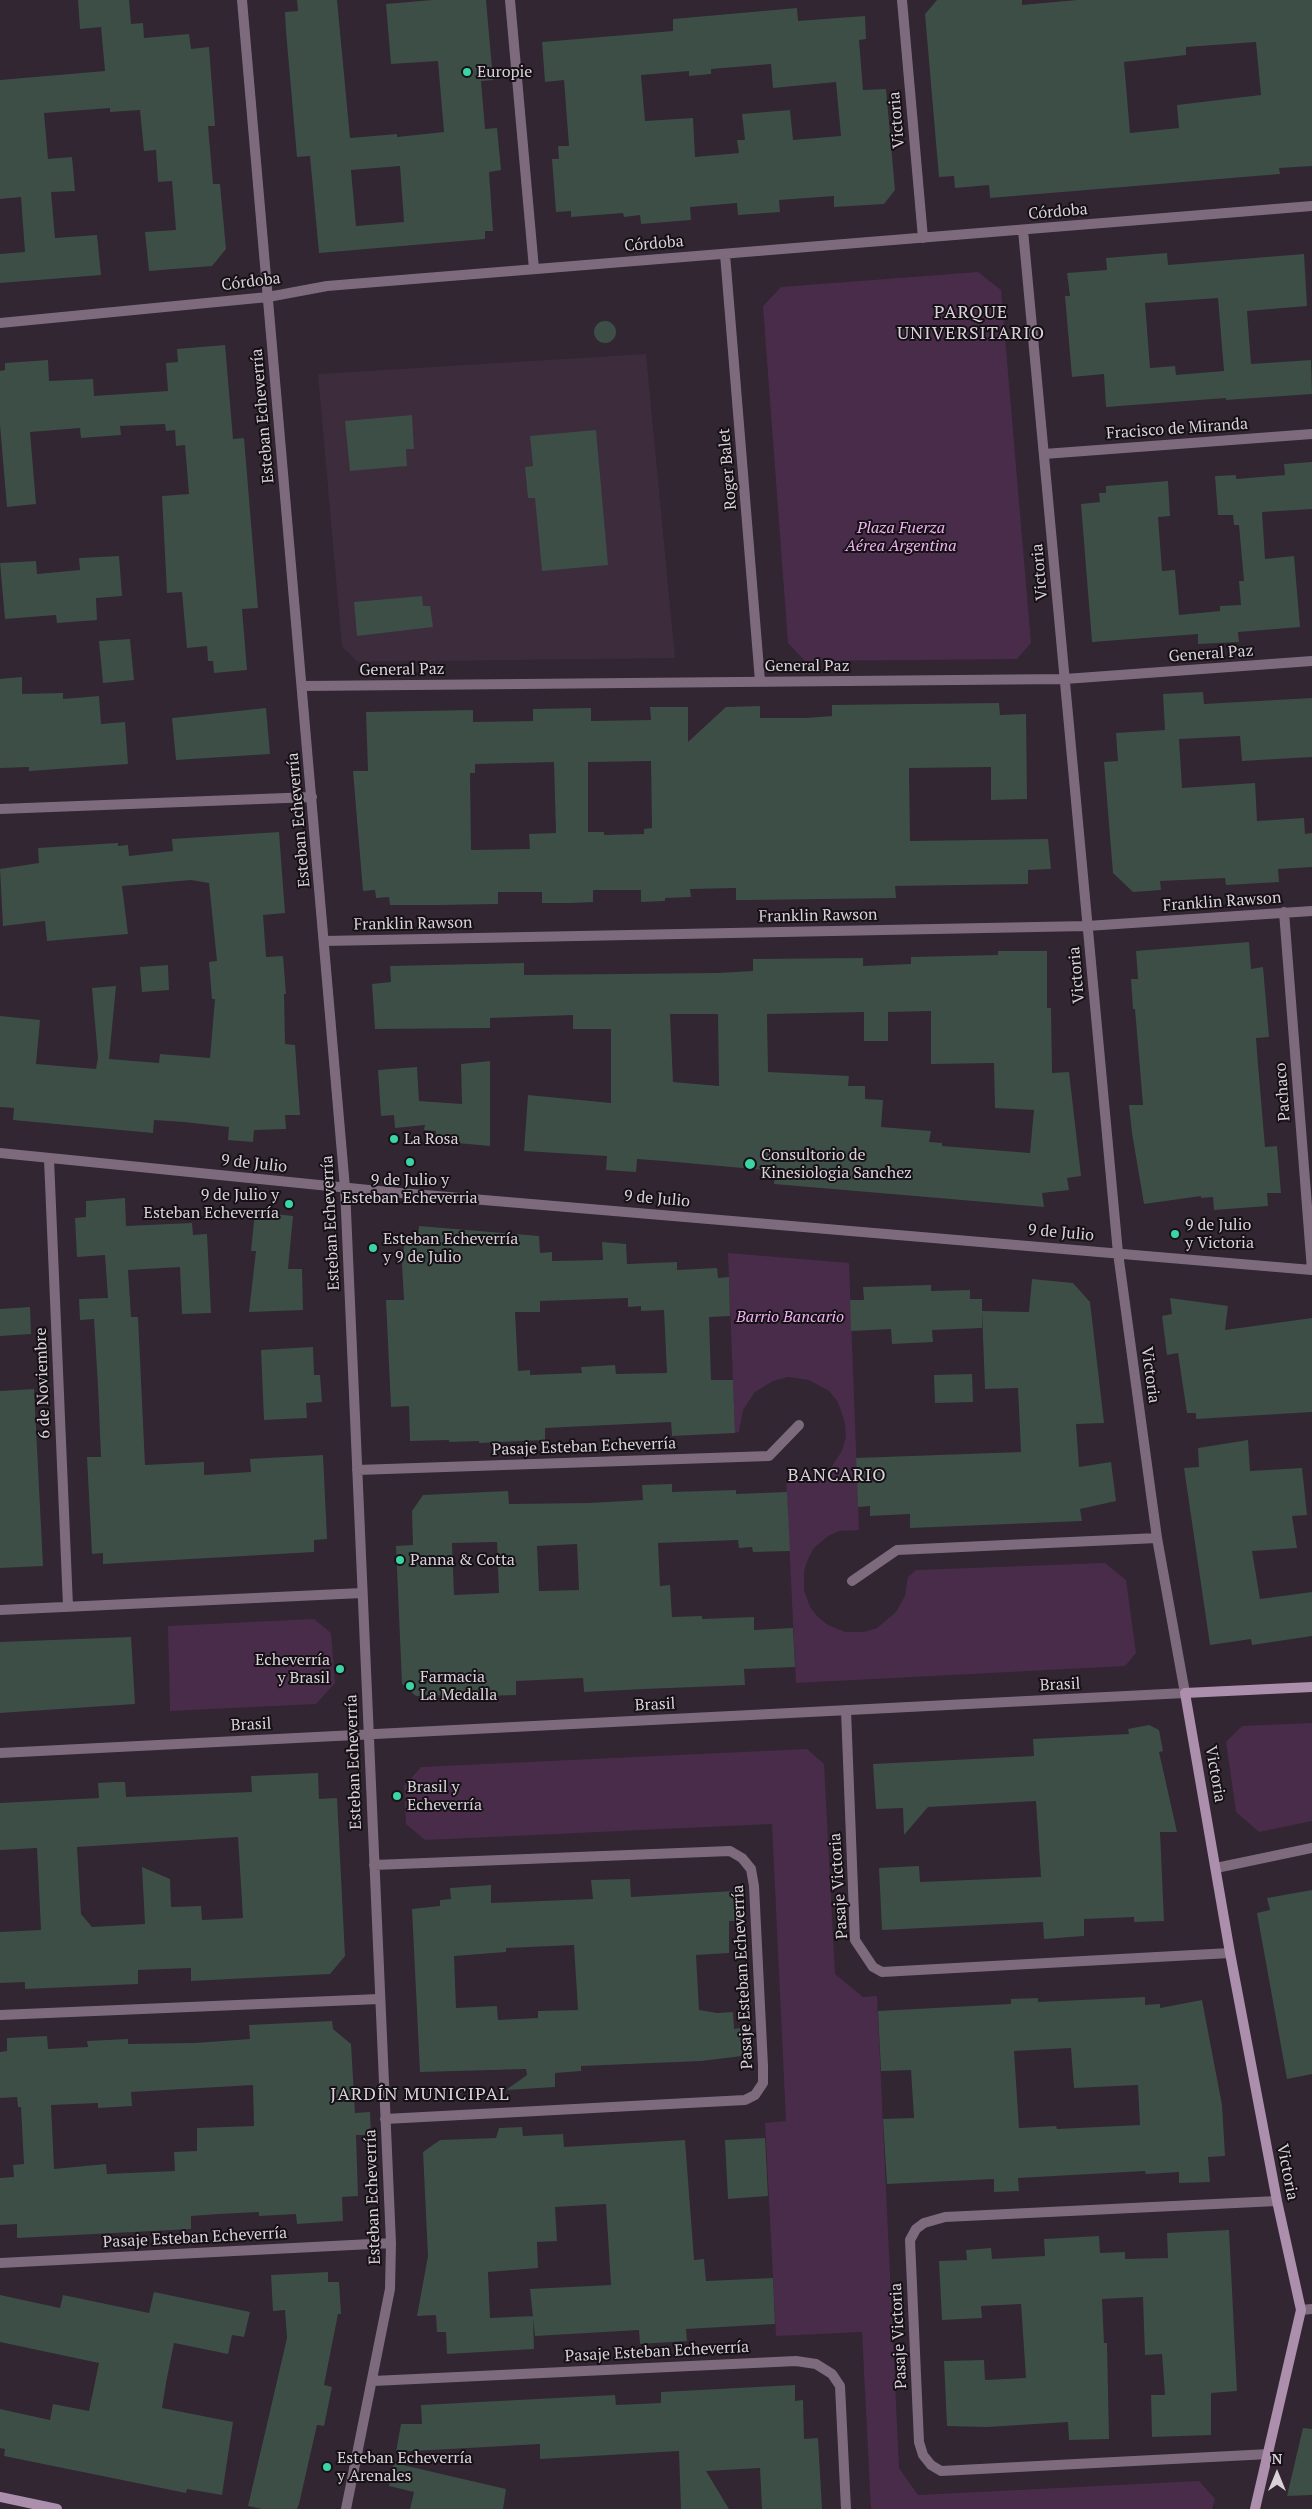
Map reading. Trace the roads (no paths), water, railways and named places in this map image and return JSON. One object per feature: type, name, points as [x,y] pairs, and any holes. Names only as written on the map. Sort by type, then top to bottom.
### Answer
[{"type":"street","name":"Esteban Echeverría","points":[[242,0],[345,1188],[391,2243],[390,2289],[348,2507]]},
{"type":"street","points":[[510,0],[534,269]]},
{"type":"street","name":"Victoria","points":[[902,0],[922,238]]},
{"type":"street","name":"Córdoba","points":[[0,323],[268,297],[327,286],[1312,206]]},
{"type":"street","name":"Victoria","points":[[1023,230],[1118,1253],[1157,1538],[1230,1953],[1277,2201],[1301,2310],[1255,2509]]},
{"type":"street","name":"Roger Balet","points":[[725,254],[760,682]]},
{"type":"street","name":"Fracisco de Miranda","points":[[1044,454],[1312,434]]},
{"type":"street","name":"General Paz","points":[[302,686],[1065,679],[1312,661]]},
{"type":"street","points":[[0,809],[312,796]]},
{"type":"street","name":"Franklin Rawson","points":[[324,941],[1087,926],[1312,910]]},
{"type":"street","name":"Pachaco","points":[[1284,912],[1312,1270]]},
{"type":"street","name":"9 de Julio","points":[[0,1153],[345,1188],[1312,1270]]},
{"type":"street","name":"6 de Noviembre","points":[[49,1158],[68,1606]]},
{"type":"street","name":"Pasaje Esteban Echeverría","points":[[357,1470],[769,1456],[799,1425]]},
{"type":"street","points":[[852,1581],[897,1550],[1157,1538]]},
{"type":"street","points":[[0,1610],[362,1593]]},
{"type":"street","name":"Brasil","points":[[0,1753],[1312,1687]]},
{"type":"street","name":"Pasaje Victoria","points":[[846,1710],[855,1940],[873,1967],[882,1972],[1230,1953]]},
{"type":"street","points":[[1216,1868],[1312,1848]]},
{"type":"street","name":"Pasaje Esteban Echeverría","points":[[374,1865],[730,1851],[742,1858],[751,1869],[764,2066],[763,2083],[755,2095],[745,2100],[385,2119]]},
{"type":"street","points":[[0,2015],[380,1998]]},
{"type":"street","name":"Pasaje Victoria","points":[[1269,2454],[941,2471],[931,2465],[923,2454],[919,2442],[910,2240],[916,2229],[924,2223],[945,2217],[1277,2201]]},
{"type":"street","name":"Pasaje Esteban Echeverría","points":[[0,2263],[391,2243]]},
{"type":"street","points":[[1301,2310],[1312,2309]]},
{"type":"street","name":"Pasaje Esteban Echeverría","points":[[373,2381],[796,2360],[816,2364],[832,2374],[840,2386],[846,2509]]},
{"type":"street","points":[[0,2497],[56,2509]]},
{"type":"place","name":"Europie","points":[[467,72]]},
{"type":"place","name":"La Rosa","points":[[394,1139]]},
{"type":"place","name":"9 de Julio y Esteban Echeverria","points":[[410,1162]]},
{"type":"place","name":"Consultorio de Kinesiologia Sanchez","points":[[750,1164]]},
{"type":"place","name":"9 de Julio y Esteban Echeverría","points":[[289,1204]]},
{"type":"place","name":"9 de Julio y Victoria","points":[[1175,1234]]},
{"type":"place","name":"Esteban Echeverría y 9 de Julio","points":[[373,1248]]},
{"type":"place","name":"Panna & Cotta","points":[[400,1560]]},
{"type":"place","name":"Echeverría y Brasil","points":[[340,1669]]},
{"type":"place","name":"Farmacia La Medalla","points":[[410,1686]]},
{"type":"place","name":"Brasil y Echeverría","points":[[397,1796]]},
{"type":"place","name":"Esteban Echeverría y Arenales","points":[[327,2467]]},
{"type":"district","name":"PARQUE UNIVERSITARIO","points":[[971,323]]},
{"type":"district","name":"BANCARIO","points":[[837,1476]]},
{"type":"district","name":"JARDÍN MUNICIPAL","points":[[420,2095]]},
{"type":"park label","name":"Plaza Fuerza Aérea Argentina","points":[[901,537]]},
{"type":"park label","name":"Barrio Bancario","points":[[790,1317]]}]
